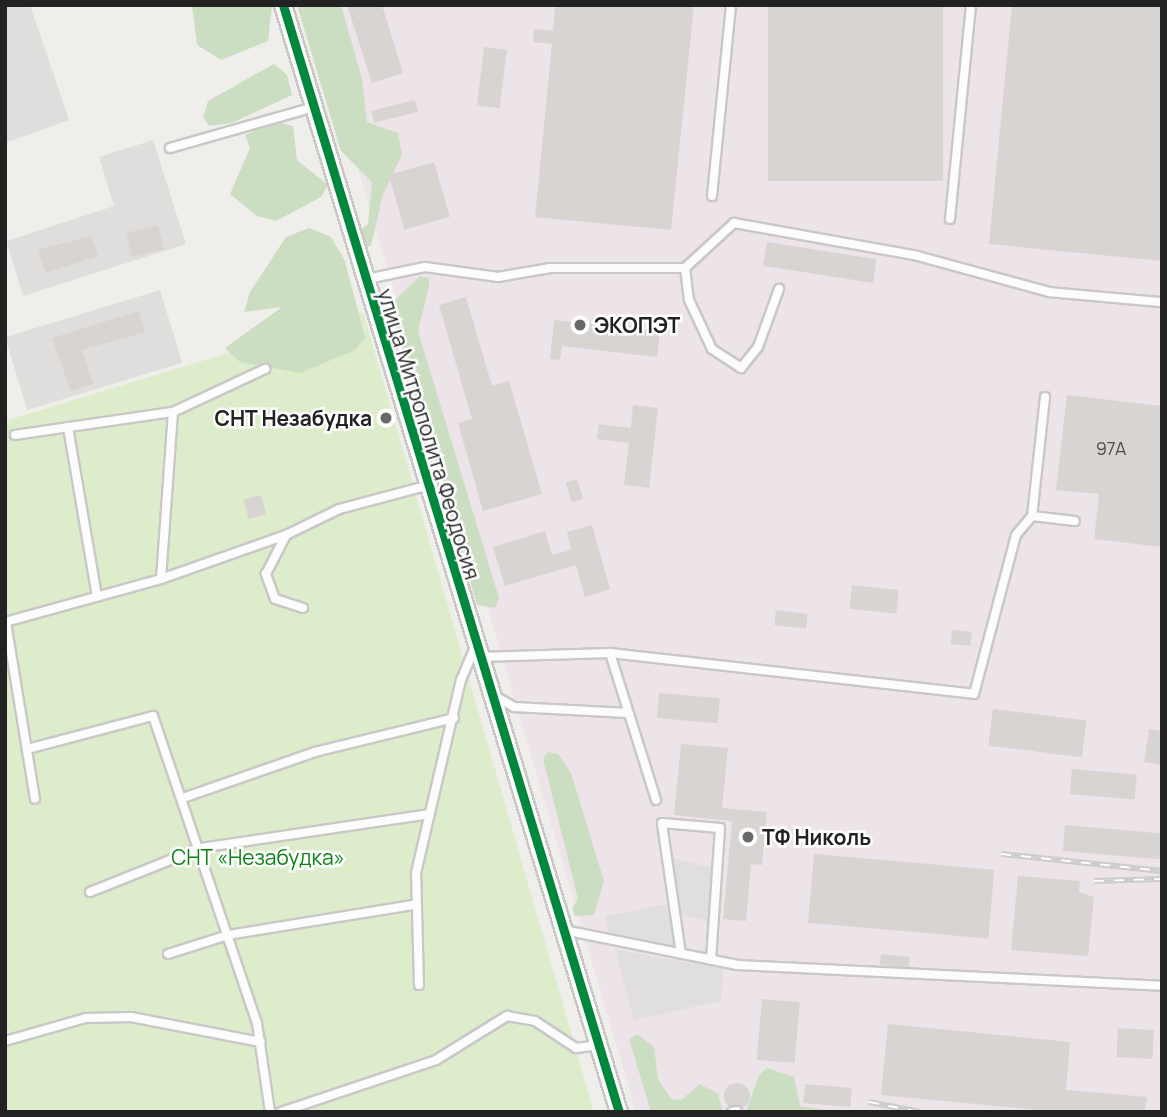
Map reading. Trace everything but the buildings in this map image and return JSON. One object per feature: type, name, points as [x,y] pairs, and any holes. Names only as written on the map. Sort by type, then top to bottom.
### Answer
[{"type":"street","name":"улица Митрополита Феодосия","points":[[282,5],[426,486],[619,1112]]},
{"type":"lane","points":[[712,196],[731,5]]},
{"type":"lane","points":[[950,219],[971,5]]},
{"type":"lane","points":[[170,148],[314,107]]},
{"type":"lane","points":[[364,280],[425,267],[498,277],[550,268],[685,268],[734,223],[914,255],[1049,292],[1162,302]]},
{"type":"lane","points":[[685,268],[690,300],[708,341],[727,363],[741,368],[758,347],[779,289]]},
{"type":"lane","points":[[15,435],[173,412],[265,369]]},
{"type":"lane","points":[[419,985],[414,905],[429,814],[454,718],[477,652],[610,653],[974,694],[1016,535],[1032,516],[1045,397]]},
{"type":"lane","points":[[161,579],[173,412]]},
{"type":"lane","points":[[68,427],[97,597]]},
{"type":"lane","points":[[35,799],[6,622],[161,579],[286,535],[339,509],[426,486]]},
{"type":"lane","points":[[1032,516],[1075,521]]},
{"type":"lane","points":[[286,535],[266,573],[275,599],[303,608]]},
{"type":"lane","points":[[610,653],[656,800]]},
{"type":"lane","points":[[489,692],[514,707],[628,713]]},
{"type":"lane","points":[[27,749],[153,716],[200,848],[261,1042],[270,1112]]},
{"type":"lane","points":[[183,798],[315,752],[454,718]]},
{"type":"lane","points":[[90,892],[200,848],[429,814]]},
{"type":"lane","points":[[681,954],[662,823],[720,828],[711,960]]},
{"type":"lane","points":[[168,954],[228,935],[414,905]]},
{"type":"lane","points":[[564,930],[711,960],[1162,986]]},
{"type":"lane","points":[[281,1112],[436,1060],[507,1016],[535,1021],[576,1048],[598,1045]]},
{"type":"lane","points":[[5,1041],[86,1018],[131,1017],[261,1042]]},
{"type":"shaded area","points":[[5,5],[30,5],[69,120],[5,143]]},
{"type":"shaded area","points":[[310,5],[1162,5],[1162,1112],[636,1112]]},
{"type":"shaded area","points":[[153,140],[186,244],[23,296],[5,236],[7,241],[114,206],[99,157]]},
{"type":"shaded area","points":[[160,290],[182,363],[27,410],[5,337]]},
{"type":"shaded area","points":[[671,858],[713,868],[708,921],[680,914]]},
{"type":"shaded area","points":[[668,904],[674,946],[609,933],[605,916]]},
{"type":"shaded area","points":[[615,949],[723,969],[721,1001],[634,1020]]},
{"type":"green space","points":[[192,5],[272,5],[268,41],[221,60],[197,45]]},
{"type":"green space","points":[[297,5],[341,5],[362,79],[367,122],[398,133],[402,155],[383,194],[371,246],[364,247],[356,233],[368,224],[372,182],[341,151]]},
{"type":"green space","points":[[274,64],[287,75],[292,95],[232,123],[209,126],[203,117],[208,101]]},
{"type":"green space","points":[[277,122],[293,126],[297,160],[328,185],[321,197],[276,221],[257,216],[230,194],[250,148],[245,135]]},
{"type":"green space","points":[[309,228],[331,237],[345,261],[365,338],[355,350],[300,373],[240,362],[225,348],[282,307],[244,312],[250,292],[286,237]]},
{"type":"green space","points":[[420,276],[429,278],[429,287],[418,331],[499,598],[495,608],[477,605],[393,320],[393,302]]},
{"type":"green space","name":"СНТ «Незабудка»","points":[[363,312],[594,1112],[5,1112],[5,421]]},
{"type":"green space","points":[[548,752],[558,754],[571,773],[604,881],[594,915],[575,916],[572,908],[578,899],[543,759]]},
{"type":"green space","points":[[637,1034],[654,1047],[658,1079],[671,1099],[681,1100],[700,1084],[718,1094],[723,1112],[651,1112],[629,1039]]},
{"type":"green space","points":[[767,1068],[794,1077],[800,1106],[841,1112],[746,1112],[759,1075]]},
{"type":"railway","points":[[1001,854],[1162,871]]},
{"type":"railway","points":[[1094,881],[1161,879]]},
{"type":"railway","points":[[869,1102],[920,1112]]},
{"type":"cycle path","points":[[283,5],[619,1112]]},
{"type":"place","name":"ЭКОПЭТ","points":[[580,325]]},
{"type":"place","name":"СНТ Незабудка","points":[[386,418]]},
{"type":"place","name":"ТФ Николь","points":[[748,837]]}]
